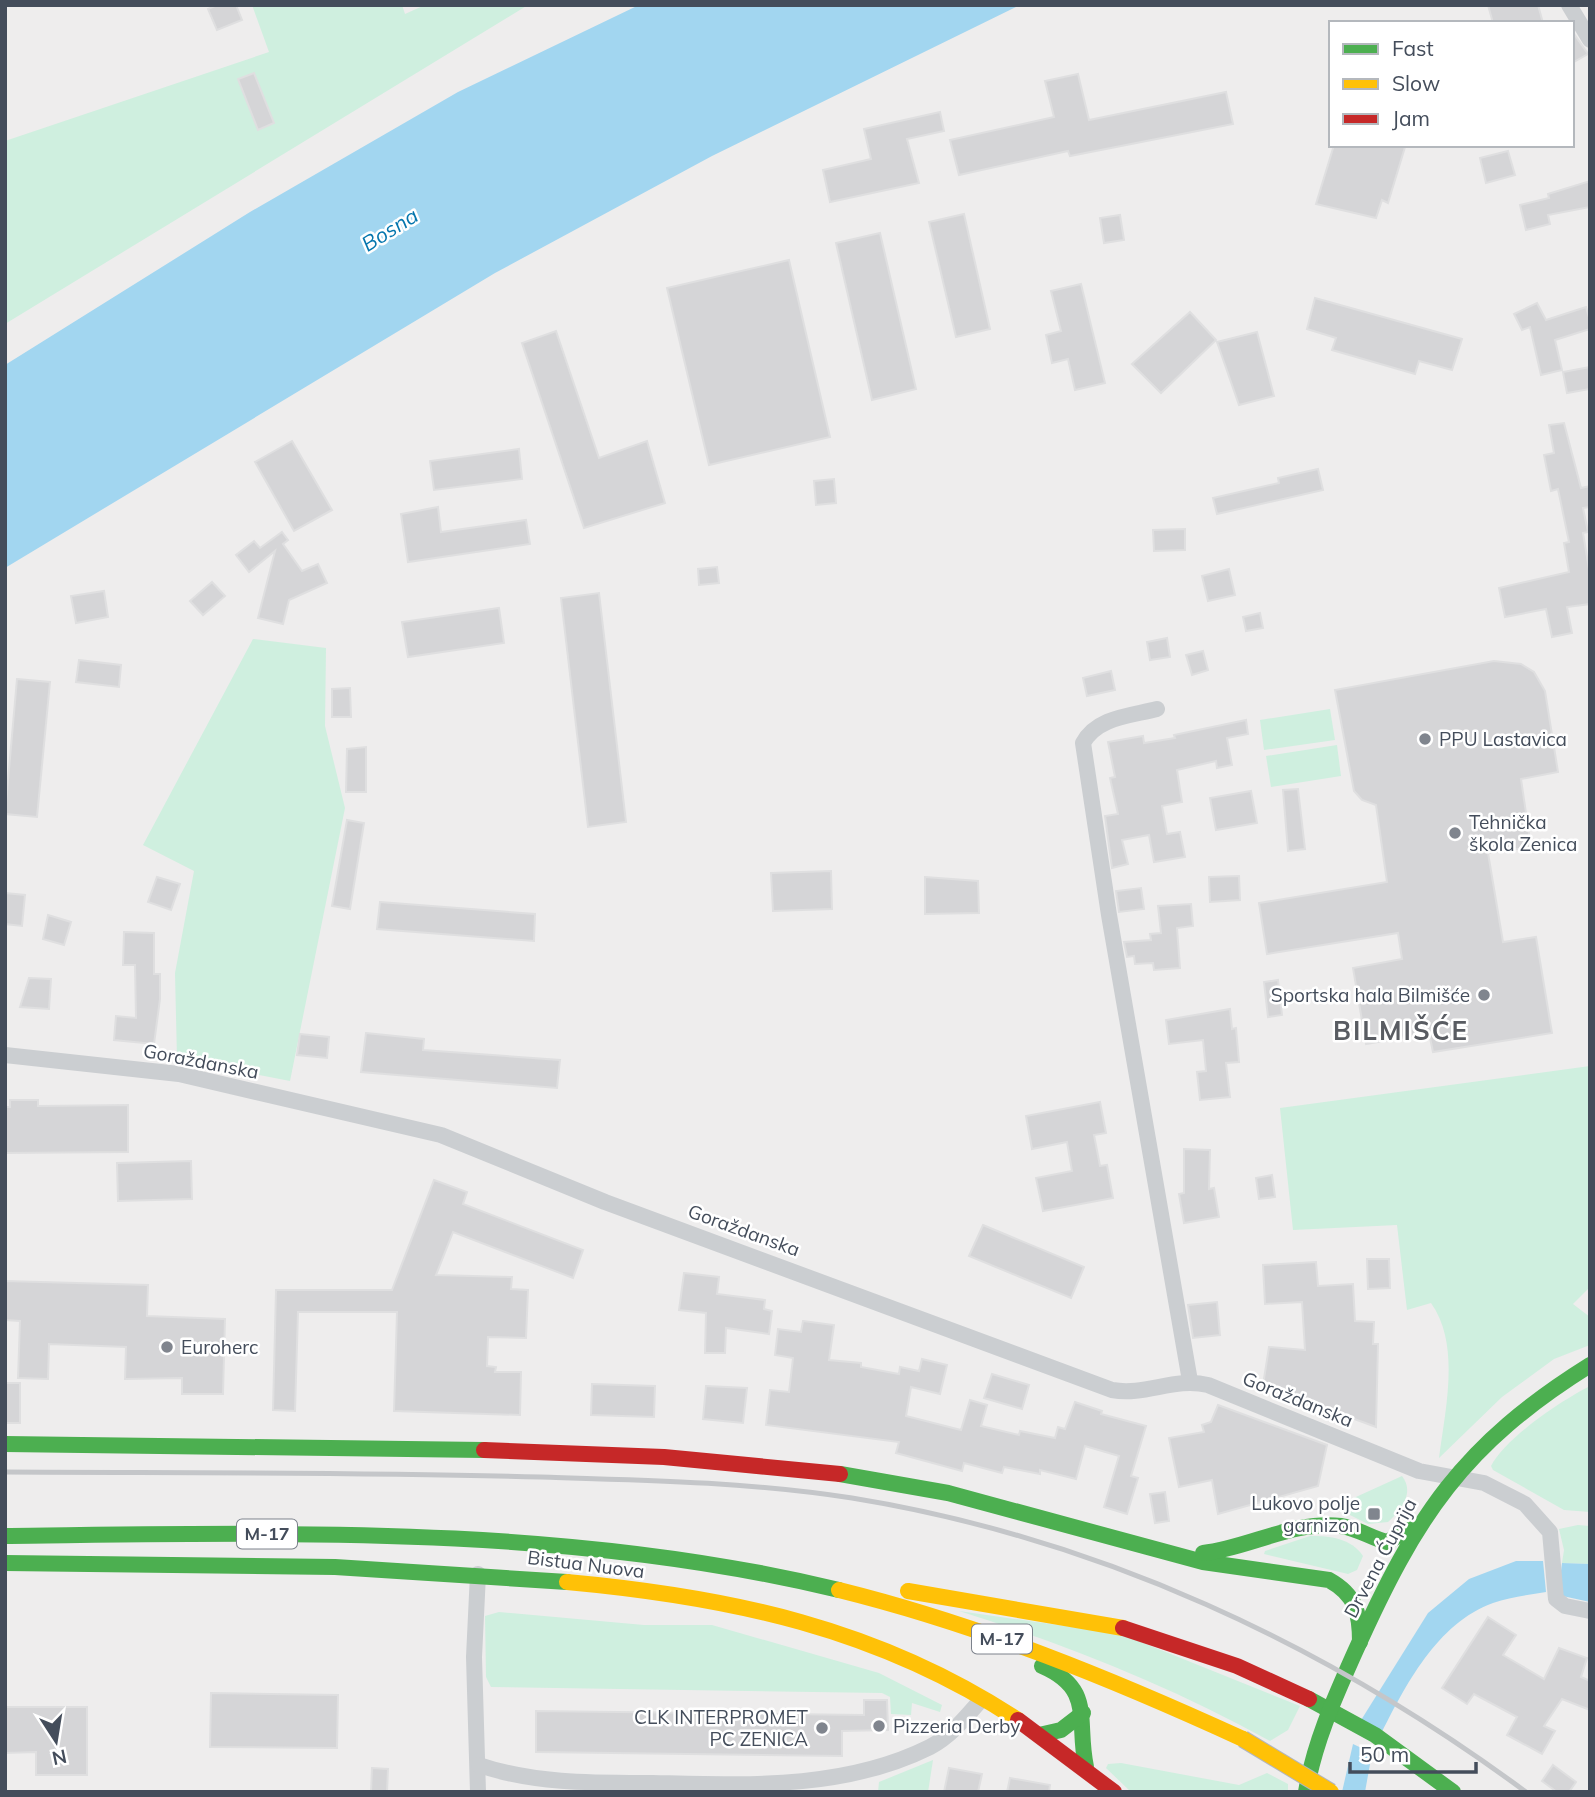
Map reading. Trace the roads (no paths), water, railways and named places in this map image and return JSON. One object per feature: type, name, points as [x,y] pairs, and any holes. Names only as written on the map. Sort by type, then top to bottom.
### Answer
[{"type":"main road","name":"Drvena Ćuprija","points":[[1306,1792],[1316,1742],[1360,1642],[1418,1525],[1452,1475],[1515,1413],[1590,1365]]},
{"type":"main road","points":[[5,1444],[573,1452],[732,1461],[874,1478],[979,1502],[1169,1554],[1229,1567],[1305,1574],[1339,1585],[1358,1604],[1362,1626],[1360,1642]]},
{"type":"main road","points":[[1169,1554],[1237,1551],[1295,1530],[1320,1525],[1342,1525],[1387,1542],[1418,1525]]},
{"type":"main road","name":"M-17","points":[[5,1536],[368,1534],[528,1542],[750,1571],[897,1604],[992,1635],[1133,1689],[1243,1739],[1331,1792]]},
{"type":"main road","name":"Bistua Nuova","points":[[5,1563],[381,1566],[595,1584],[730,1604],[820,1625],[932,1672],[1039,1735],[1086,1767],[1114,1792]]},
{"type":"main road","points":[[750,1571],[788,1567],[818,1570],[968,1603],[1096,1621],[1153,1635],[1224,1662],[1331,1709],[1387,1742],[1453,1792]]},
{"type":"main road","points":[[750,1571],[795,1592],[1048,1668],[1078,1691],[1083,1713],[1082,1750],[1086,1767]]},
{"type":"main road","points":[[1039,1735],[1061,1730],[1083,1713]]},
{"type":"street","points":[[1569,5],[1590,40]]},
{"type":"street","points":[[1157,709],[1100,723],[1089,732],[1083,743],[1109,915],[1190,1381]]},
{"type":"street","name":"Goraždanska","points":[[5,1055],[179,1074],[441,1135],[605,1202],[1112,1391],[1131,1394],[1190,1381],[1208,1384],[1419,1471],[1484,1483],[1525,1504],[1549,1532],[1555,1595],[1565,1606],[1590,1611]]},
{"type":"street","points":[[478,1574],[474,1657],[478,1792]]},
{"type":"street","points":[[479,1765],[533,1779],[588,1782],[811,1782],[877,1767],[931,1746],[957,1726],[981,1700]]},
{"type":"water","name":"Bosna","points":[[639,5],[1020,5],[712,156],[495,273],[5,568],[5,365],[250,212],[458,92]]},
{"type":"water","points":[[1516,1561],[1543,1561],[1546,1592],[1499,1601],[1473,1612],[1455,1625],[1425,1658],[1400,1697],[1380,1736],[1358,1725],[1428,1613],[1469,1579]]},
{"type":"water","points":[[1562,1563],[1590,1564],[1590,1602],[1558,1595]]},
{"type":"water","points":[[1353,1744],[1372,1753],[1365,1792],[1342,1792]]},
{"type":"railway","points":[[5,1472],[407,1474],[658,1481],[814,1493],[943,1516],[1033,1540],[1121,1570],[1206,1604],[1290,1644],[1371,1689],[1526,1792]]},
{"type":"place","name":"PPU Lastavica","points":[[1425,739]]},
{"type":"place","name":"Tehnička škola Zenica","points":[[1455,833]]},
{"type":"place","name":"Sportska hala Bilmišće","points":[[1484,995]]},
{"type":"place","name":"Euroherc","points":[[167,1347]]},
{"type":"place","name":"Lukovo polje garnizon","points":[[1374,1514]]},
{"type":"place","name":"Pizzeria Derby","points":[[879,1726]]},
{"type":"place","name":"CLK INTERPROMET PC ZENICA","points":[[822,1728]]},
{"type":"district","name":"BILMIŠĆE","points":[[1401,1031]]}]
